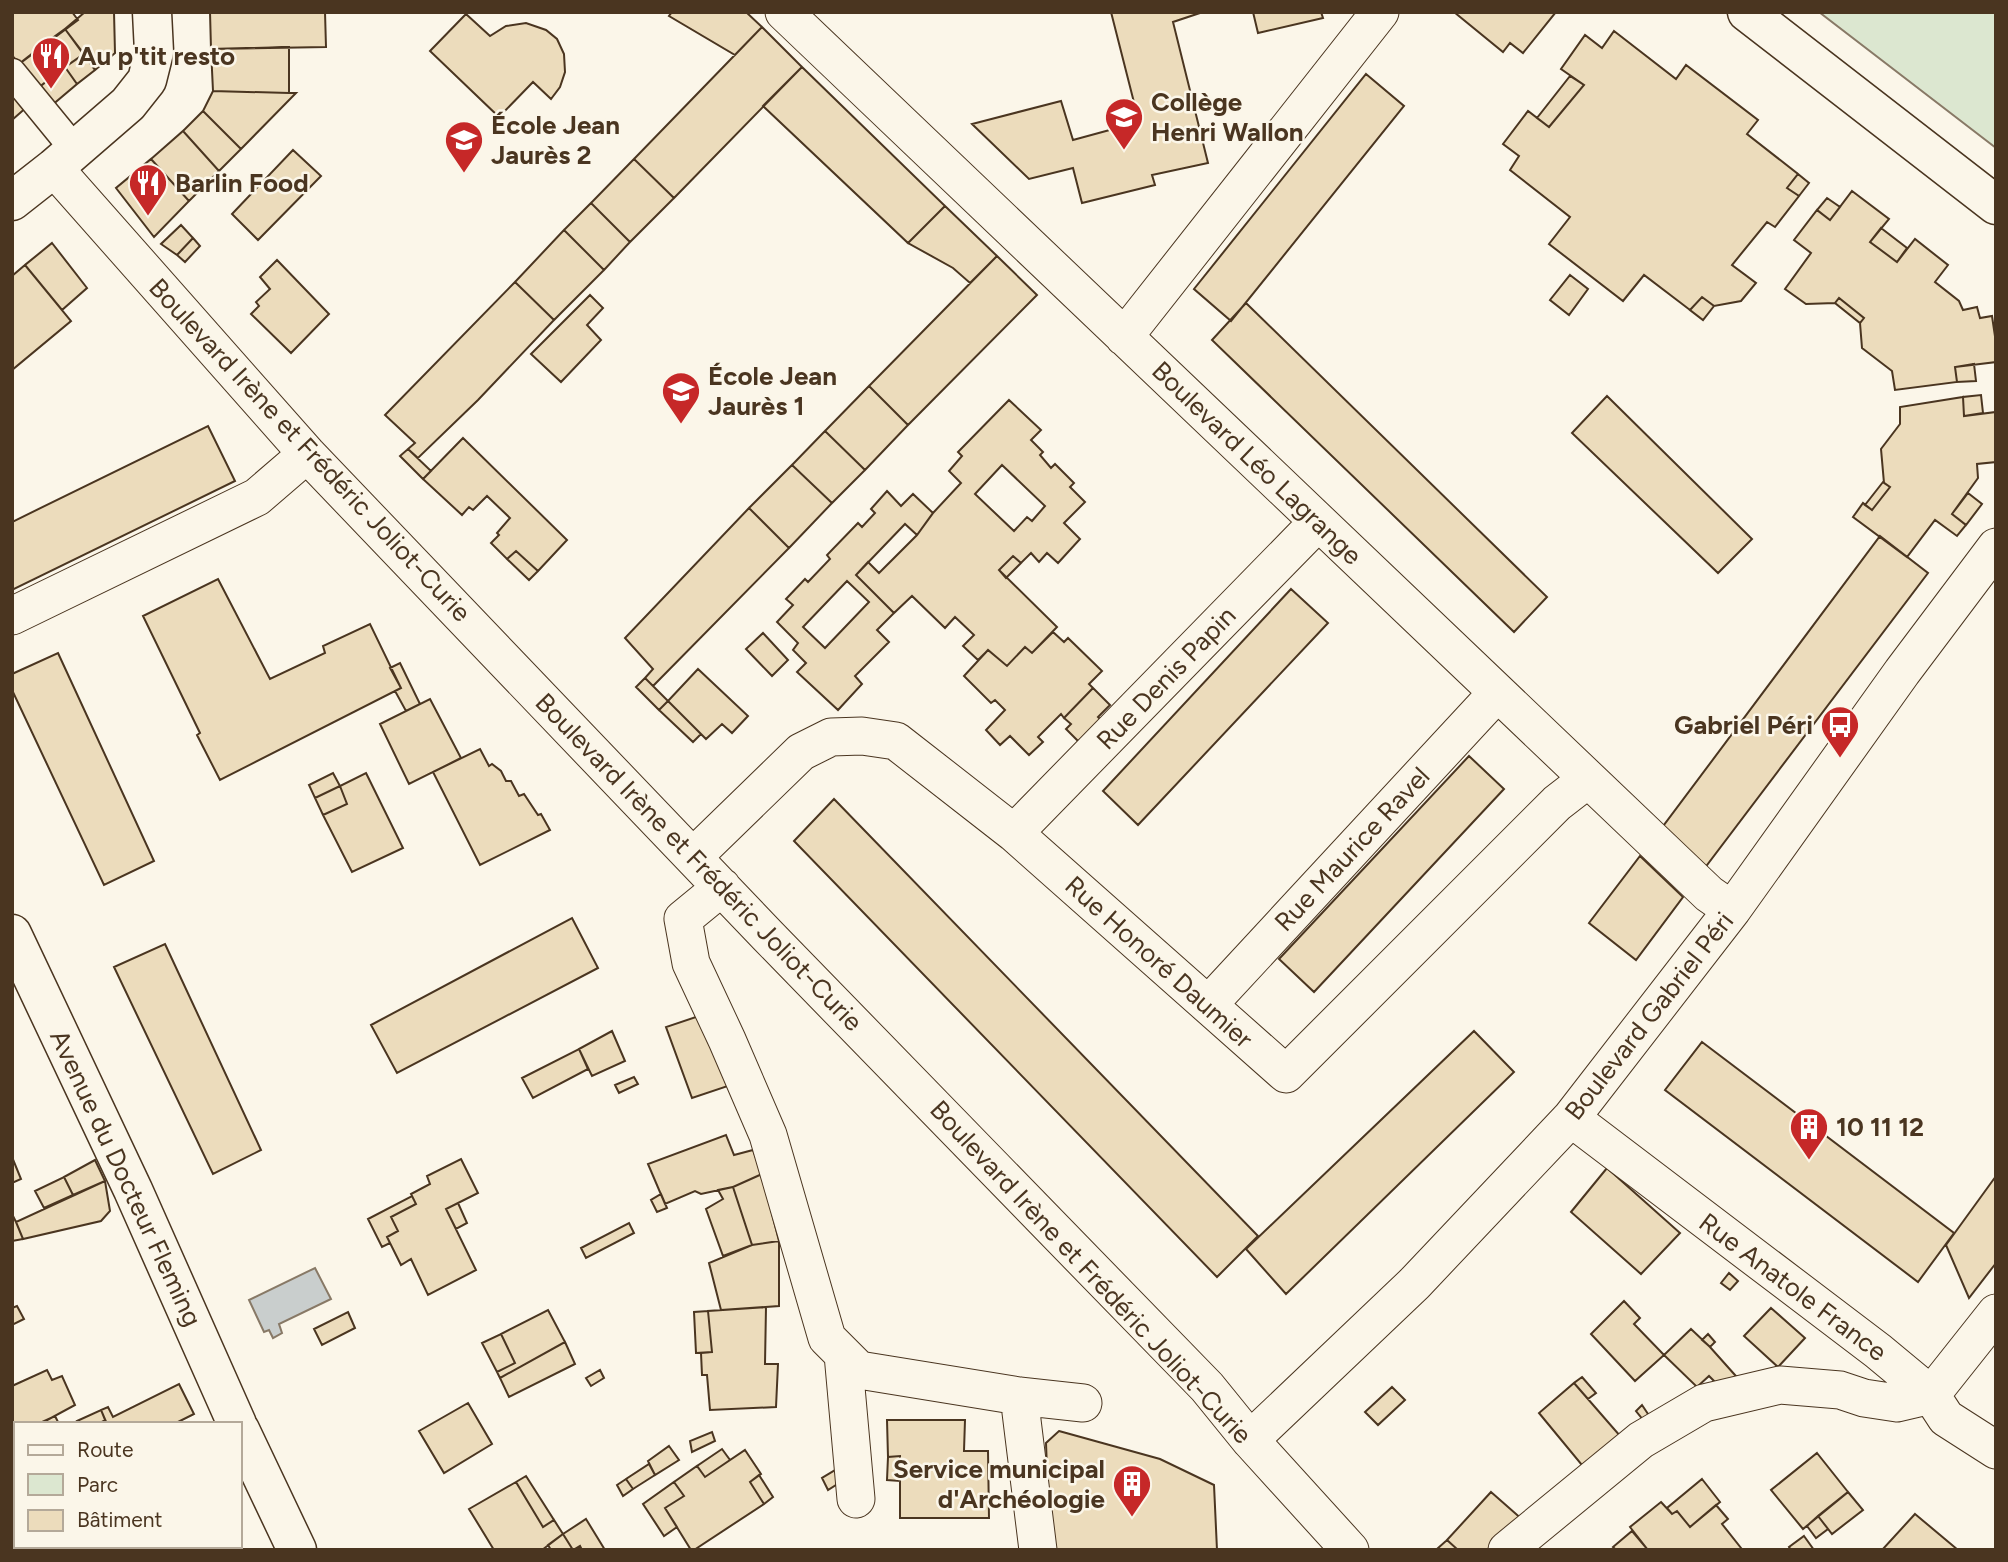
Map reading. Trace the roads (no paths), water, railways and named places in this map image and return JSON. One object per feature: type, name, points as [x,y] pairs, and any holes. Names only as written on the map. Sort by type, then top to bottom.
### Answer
[{"type":"main road","points":[[12,201],[128,104],[148,80],[154,52],[152,12]]},
{"type":"main road","points":[[1747,12],[1996,205]]},
{"type":"main road","name":"Avenue du Docteur Fleming","points":[[16,954],[133,1190],[236,1422]]},
{"type":"main road","points":[[242,1434],[296,1550]]},
{"type":"street","name":"Boulevard Léo Lagrange","points":[[784,12],[1709,894],[1732,910]]},
{"type":"street","points":[[1124,337],[1380,12]]},
{"type":"street","points":[[12,73],[65,159]]},
{"type":"street","name":"Boulevard Irène et Frédéric Joliot-Curie","points":[[65,159],[307,454],[693,858],[1207,1387],[1250,1440],[1350,1550]]},
{"type":"street","points":[[12,616],[257,497],[307,454]]},
{"type":"street","name":"Rue Denis Papin","points":[[1014,833],[1318,522]]},
{"type":"street","name":"Boulevard Gabriel Péri","points":[[1250,1440],[1415,1283],[1571,1118],[1732,910],[1902,672],[1996,548]]},
{"type":"street","name":"Rue Maurice Ravel","points":[[1208,1005],[1497,693]]},
{"type":"street","name":"Rue Honoré Daumier","points":[[693,858],[801,752],[831,737],[862,736],[896,741],[1014,833],[1286,1074],[1557,803],[1588,779]]},
{"type":"street","points":[[722,887],[683,919],[691,963],[768,1135],[827,1338],[859,1370],[1019,1396],[1083,1403]]},
{"type":"street","name":"Rue Anatole France","points":[[1571,1118],[1878,1351],[1930,1395],[1946,1418],[1996,1451]]},
{"type":"street","points":[[1507,1550],[1641,1440],[1704,1403],[1780,1385],[1840,1390],[1864,1398],[1897,1403],[1930,1395],[1996,1313]]},
{"type":"street","points":[[843,1354],[856,1499]]},
{"type":"street","points":[[1019,1396],[1038,1550]]},
{"type":"place","name":"Au p'tit resto","points":[[51,90]]},
{"type":"place","name":"Collège Henri Wallon","points":[[1124,151]]},
{"type":"place","name":"École Jean Jaurès 2","points":[[464,174]]},
{"type":"place","name":"Barlin Food","points":[[148,217]]},
{"type":"place","name":"École Jean Jaurès 1","points":[[681,425]]},
{"type":"place","name":"Gabriel Péri","points":[[1840,759]]},
{"type":"place","name":"10 11 12","points":[[1809,1161]]},
{"type":"place","name":"Service municipal d'Archéologie","points":[[1132,1518]]}]
